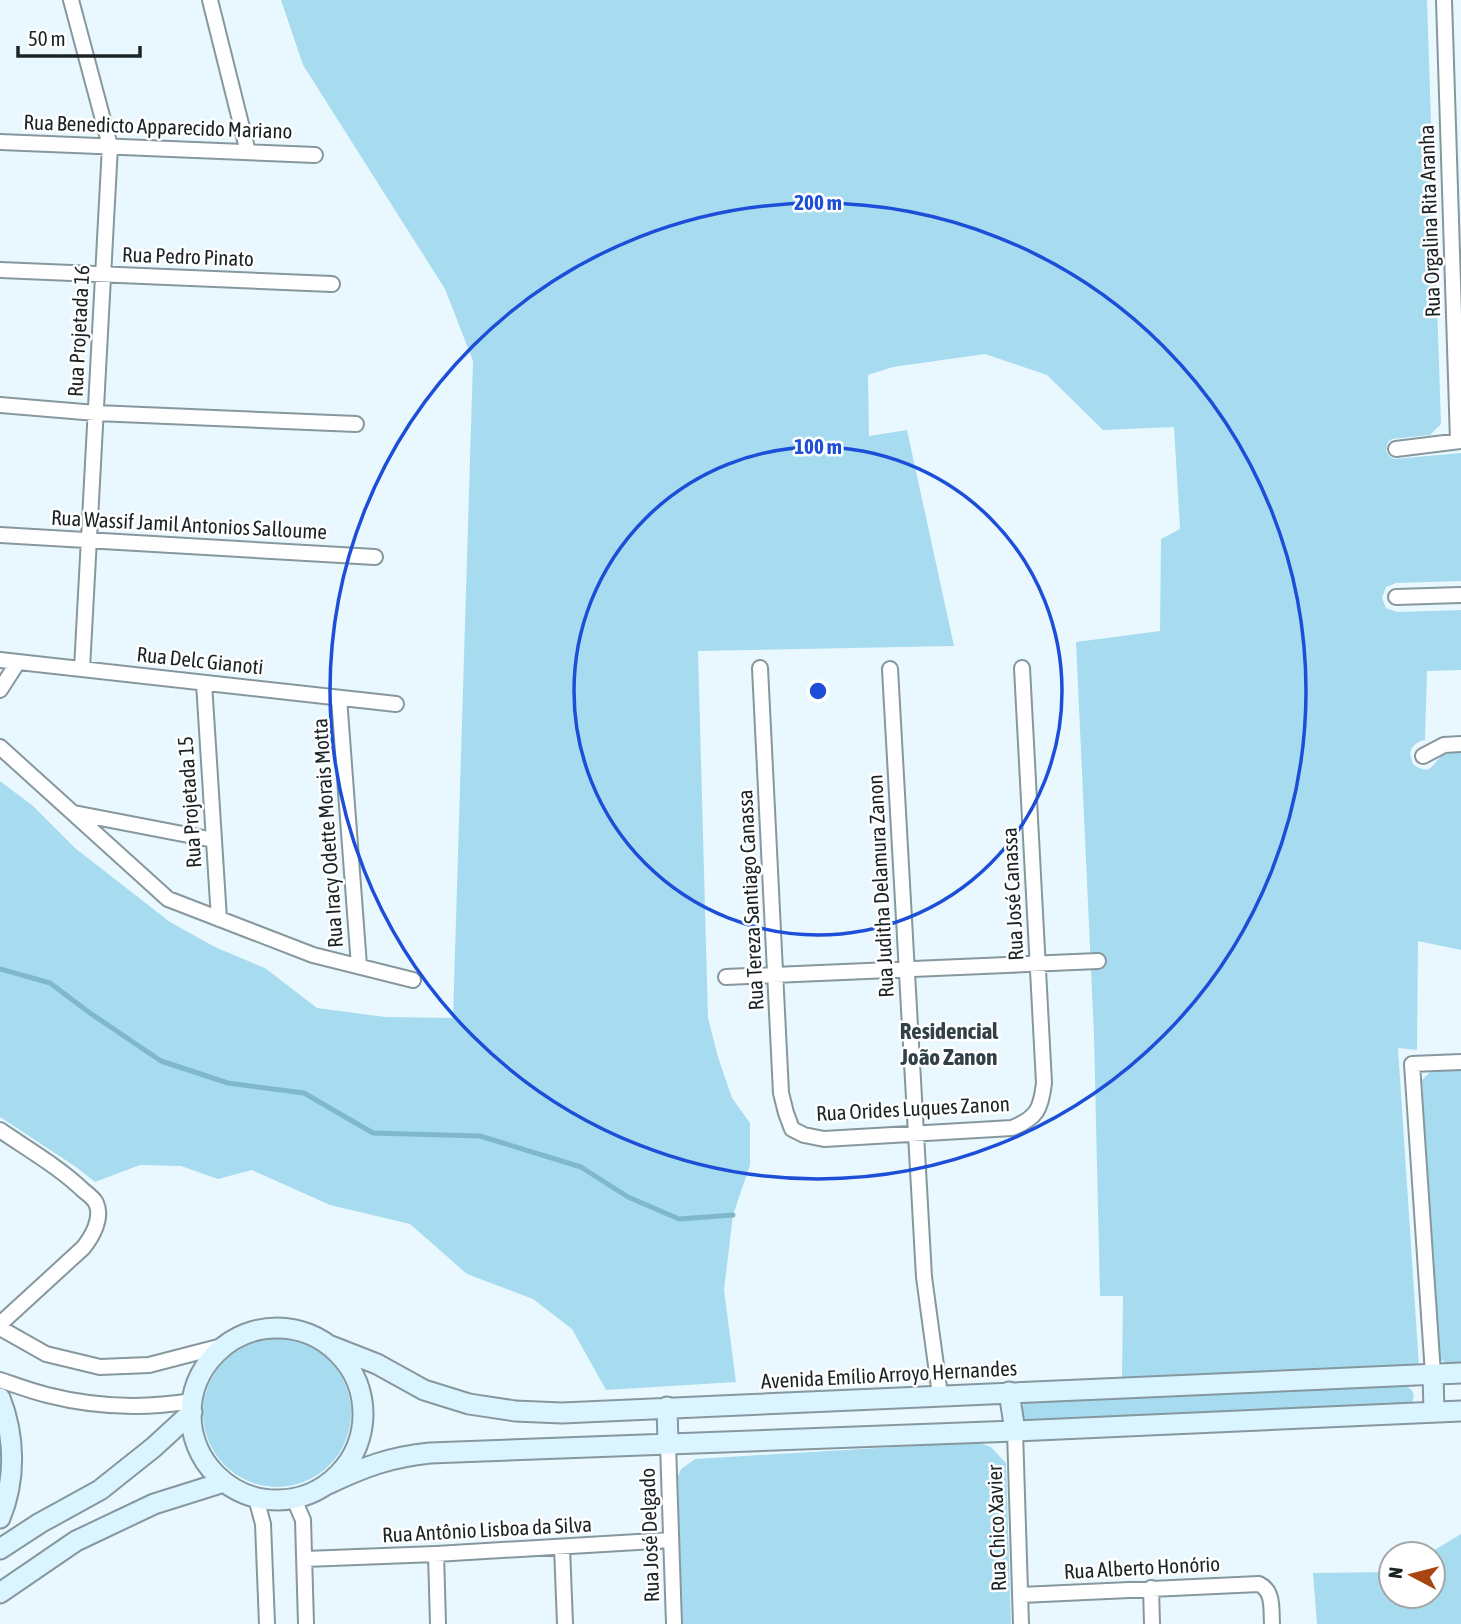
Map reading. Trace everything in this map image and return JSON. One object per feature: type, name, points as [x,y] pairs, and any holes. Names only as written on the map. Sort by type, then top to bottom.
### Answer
[{"type":"main road","points":[[328,1484],[345,1468],[356,1449],[363,1427],[363,1404],[358,1382],[347,1363],[331,1346],[312,1335],[290,1329],[268,1328],[246,1334],[226,1345],[210,1360],[199,1379],[192,1407],[193,1432],[199,1451],[210,1468],[224,1482],[239,1492],[275,1501],[312,1493],[383,1460],[406,1455],[1461,1411]]},
{"type":"main road","name":"Avenida Emílio Arroyo Hernandes","points":[[331,1346],[377,1364],[424,1390],[469,1404],[515,1411],[562,1413],[1461,1373]]},
{"type":"main road","points":[[1433,1374],[1434,1412]]},
{"type":"main road","points":[[1009,1392],[1015,1431]]},
{"type":"main road","points":[[0,1398],[9,1427],[12,1455],[10,1483],[0,1518]]},
{"type":"main road","points":[[0,1549],[100,1490],[154,1447],[192,1407]]},
{"type":"main road","points":[[667,1408],[668,1444]]},
{"type":"main road","points":[[0,1593],[76,1541],[154,1504],[224,1482]]},
{"type":"street","name":"Rua Projetada 16","points":[[71,0],[110,146],[82,669]]},
{"type":"street","points":[[210,0],[248,152]]},
{"type":"street","name":"Rua Orgalina Rita Aranha","points":[[1444,0],[1460,441]]},
{"type":"street","name":"Rua Benedicto Apparecido Mariano","points":[[0,142],[315,155]]},
{"type":"street","name":"Rua Pedro Pinato","points":[[0,270],[332,284]]},
{"type":"street","points":[[0,405],[96,413],[356,425]]},
{"type":"street","points":[[1396,449],[1460,441]]},
{"type":"street","name":"Rua Wassif Jamil Antonios Salloume","points":[[0,535],[375,557]]},
{"type":"street","points":[[1396,597],[1461,595]]},
{"type":"street","name":"Rua Delc Gianoti","points":[[0,660],[396,704]]},
{"type":"street","points":[[0,690],[18,662]]},
{"type":"street","name":"Rua Tereza Santiago Canassa","points":[[760,668],[781,1093],[792,1129]]},
{"type":"street","name":"Rua José Canassa","points":[[1022,668],[1044,1083],[1042,1103],[1035,1115]]},
{"type":"street","name":"Rua Juditha Delamura Zanon","points":[[890,669],[923,1278],[940,1395]]},
{"type":"street","name":"Rua Projetada 15","points":[[204,683],[219,919]]},
{"type":"street","name":"Rua Iracy Odette Morais Motta","points":[[339,698],[359,966]]},
{"type":"street","points":[[1423,756],[1444,745],[1461,744]]},
{"type":"street","points":[[0,747],[168,899],[313,956],[413,979]]},
{"type":"street","points":[[72,813],[214,840]]},
{"type":"street","points":[[726,977],[1098,961]]},
{"type":"street","points":[[1433,1374],[1412,1064],[1461,1062]]},
{"type":"street","name":"Rua Orides Luques Zanon","points":[[792,1129],[804,1135],[824,1139],[1012,1128],[1035,1115]]},
{"type":"street","points":[[0,1130],[70,1178],[96,1202],[98,1215],[90,1240],[83,1248],[0,1326],[46,1353],[100,1367],[149,1365],[226,1345]]},
{"type":"street","points":[[0,1380],[87,1403],[192,1407]]},
{"type":"street","name":"Rua Chico Xavier","points":[[1015,1431],[1021,1624]]},
{"type":"street","name":"Rua José Delgado","points":[[668,1444],[674,1624]]},
{"type":"street","points":[[256,1498],[263,1524],[267,1624]]},
{"type":"street","points":[[294,1499],[303,1520],[306,1624]]},
{"type":"street","name":"Rua Antônio Lisboa da Silva","points":[[305,1559],[671,1540]]},
{"type":"street","points":[[562,1547],[565,1624]]},
{"type":"street","points":[[436,1554],[438,1624]]},
{"type":"street","name":"Rua Alberto Honório","points":[[1021,1595],[1251,1583],[1265,1587],[1269,1593],[1272,1624]]},
{"type":"street","points":[[1151,1588],[1152,1624]]},
{"type":"shaded area","points":[[281,0],[1427,0],[1441,424],[1430,435],[1392,439],[1388,442],[1386,451],[1394,459],[1461,453],[1461,581],[1396,583],[1386,587],[1382,598],[1386,608],[1397,612],[1461,610],[1461,670],[1427,671],[1425,740],[1415,744],[1410,754],[1413,764],[1425,770],[1448,752],[1461,752],[1461,950],[1418,941],[1417,1050],[1398,1048],[1419,1366],[1122,1377],[1123,1296],[1100,1296],[1094,1034],[1076,642],[1160,631],[1161,539],[1180,529],[1174,427],[1103,430],[1047,375],[985,354],[893,367],[868,375],[869,436],[907,430],[954,646],[698,651],[708,1018],[732,1098],[750,1123],[750,1165],[733,1215],[724,1290],[736,1382],[606,1390],[572,1329],[533,1299],[467,1274],[410,1224],[330,1205],[252,1170],[218,1179],[181,1166],[140,1165],[95,1182],[0,1117],[0,781],[33,806],[75,848],[170,922],[215,947],[265,968],[317,1008],[385,1017],[453,1018],[473,361],[445,289],[303,65]]},
{"type":"shaded area","points":[[1461,1070],[1461,1364],[1448,1364],[1436,1357],[1422,1080],[1431,1071]]},
{"type":"shaded area","points":[[277,1339],[305,1345],[329,1361],[345,1385],[351,1413],[345,1441],[329,1465],[305,1481],[277,1487],[249,1481],[225,1465],[209,1441],[203,1413],[209,1385],[225,1361],[249,1345]]},
{"type":"shaded area","points":[[1405,1386],[1413,1393],[1411,1404],[1029,1422],[1021,1411],[1024,1403],[1032,1399]]},
{"type":"shaded area","points":[[977,1442],[991,1447],[1006,1463],[1011,1624],[680,1624],[675,1485],[681,1469],[695,1459]]},
{"type":"shaded area","points":[[1461,1534],[1461,1624],[1317,1624],[1313,1573],[1377,1572],[1377,1610],[1447,1610],[1447,1542]]},
{"type":"waterway","points":[[0,969],[50,983],[161,1061],[228,1083],[304,1093],[373,1133],[480,1136],[581,1167],[628,1197],[679,1219],[733,1215]]},
{"type":"district","name":"Residencial João Zanon","points":[[949,1044]]}]
